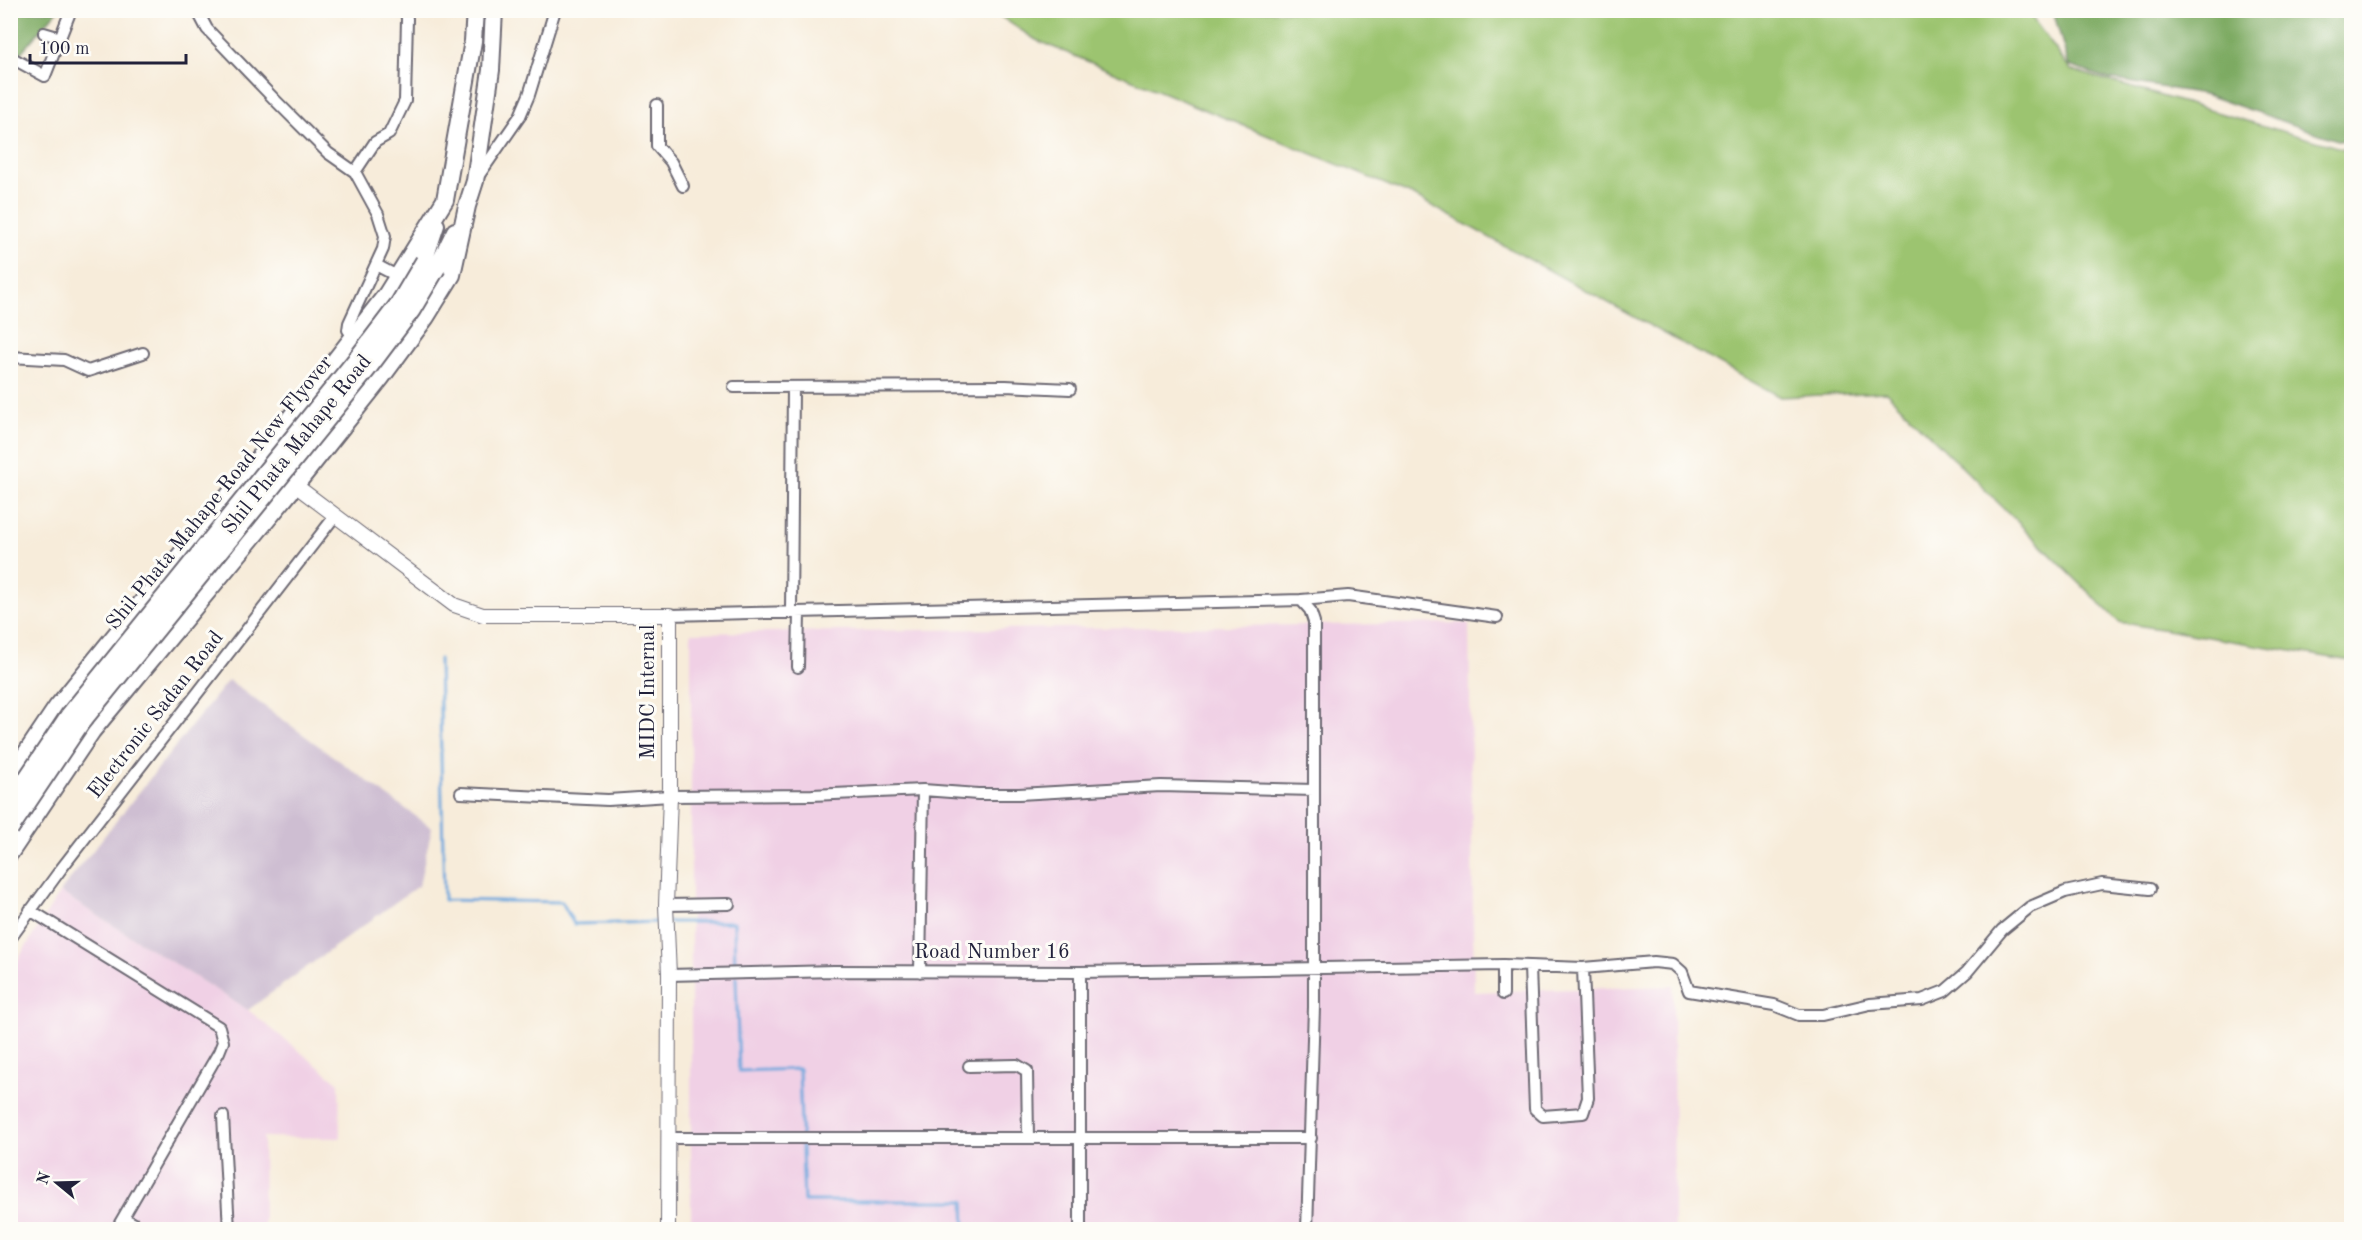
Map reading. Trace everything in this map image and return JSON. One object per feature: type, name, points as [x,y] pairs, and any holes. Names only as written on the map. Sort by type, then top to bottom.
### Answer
[{"type":"main road","name":"Shil Phata Mahape Road","points":[[10,777],[57,707],[259,458],[386,296],[445,200],[474,41],[475,10]]},
{"type":"main road","name":"Shil Phata Mahape Road","points":[[10,853],[92,731],[295,486],[389,367],[426,317],[452,275],[467,206],[476,181],[491,70],[494,10]]},
{"type":"main road","name":"Shil Phata Mahape Road New Flyover","points":[[10,829],[81,723],[367,370],[412,310],[430,264],[445,200]]},
{"type":"main road","name":"Shil Phata Mahape Road New Flyover","points":[[10,803],[69,715],[354,362],[430,264],[467,206]]},
{"type":"street","points":[[10,57],[45,76],[62,38],[71,10]]},
{"type":"street","points":[[196,10],[207,28],[277,102],[328,153],[355,172],[378,213],[385,236],[383,249],[349,323],[348,330],[354,338],[389,367]]},
{"type":"street","points":[[355,172],[375,142],[389,134],[405,101],[407,19],[405,10]]},
{"type":"street","points":[[476,181],[520,116],[529,95],[555,10]]},
{"type":"street","points":[[44,33],[62,38]]},
{"type":"street","points":[[657,105],[657,146],[672,162],[683,186]]},
{"type":"street","points":[[376,265],[397,276]]},
{"type":"street","points":[[10,357],[64,360],[88,371],[143,353]]},
{"type":"street","points":[[734,387],[1006,386],[1070,389]]},
{"type":"street","points":[[793,388],[795,612],[798,667]]},
{"type":"street","name":"MIDC Internal","points":[[259,458],[454,605],[483,615],[670,615],[670,796],[666,905],[669,975],[668,1230]]},
{"type":"street","name":"Electronic Sadan Road","points":[[10,939],[30,910],[335,516]]},
{"type":"street","points":[[670,615],[1301,600],[1348,596],[1497,617]]},
{"type":"street","points":[[1301,600],[1310,610],[1314,622],[1314,968],[1307,1230]]},
{"type":"street","points":[[461,793],[608,800],[670,796],[812,795],[923,790],[988,794],[1161,786],[1314,790]]},
{"type":"street","points":[[920,972],[923,790]]},
{"type":"street","name":"Road Number 16","points":[[669,975],[737,972],[1080,972],[1503,965],[1583,968],[1653,962],[1673,964],[1682,972],[1689,991],[1774,1005],[1799,1015],[1823,1015],[1870,1004],[1922,1000],[1945,991],[1968,972],[2002,930],[2030,907],[2065,892],[2102,884],[2150,889]]},
{"type":"street","points":[[666,905],[729,904]]},
{"type":"street","points":[[30,910],[219,1028],[223,1042],[116,1230]]},
{"type":"street","points":[[1503,965],[1503,994]]},
{"type":"street","points":[[1530,967],[1535,1109],[1542,1116],[1583,1113],[1586,1107],[1588,1098],[1583,968]]},
{"type":"street","points":[[1080,972],[1080,1230]]},
{"type":"street","points":[[969,1066],[1017,1065],[1027,1071],[1028,1137]]},
{"type":"street","points":[[223,1116],[229,1230]]},
{"type":"street","points":[[668,1138],[1311,1138]]},
{"type":"street","points":[[123,1218],[146,1230]]},
{"type":"shaded area","points":[[1469,623],[1474,992],[1673,986],[1674,1229],[691,1230],[691,633]]},
{"type":"shaded area","points":[[228,680],[432,828],[419,885],[248,1010],[60,892]]},
{"type":"shaded area","points":[[60,892],[248,1010],[339,1083],[340,1138],[263,1137],[264,1229],[11,1229],[10,972]]},
{"type":"green space","points":[[11,11],[57,11],[11,64]]},
{"type":"green space","points":[[992,11],[2027,11],[2071,70],[2351,151],[2351,661],[2119,622],[1886,392],[1780,397],[1414,196],[1036,40]]},
{"type":"green space","points":[[2053,11],[2351,11],[2351,142],[2337,140],[2204,94],[2109,79],[2069,66]]},
{"type":"waterway","points":[[439,659],[444,900],[562,902],[574,924],[663,922]]},
{"type":"waterway","points":[[669,922],[734,922],[735,971]]},
{"type":"waterway","points":[[736,977],[739,1071],[799,1069],[804,1201],[964,1201],[965,1230]]}]
